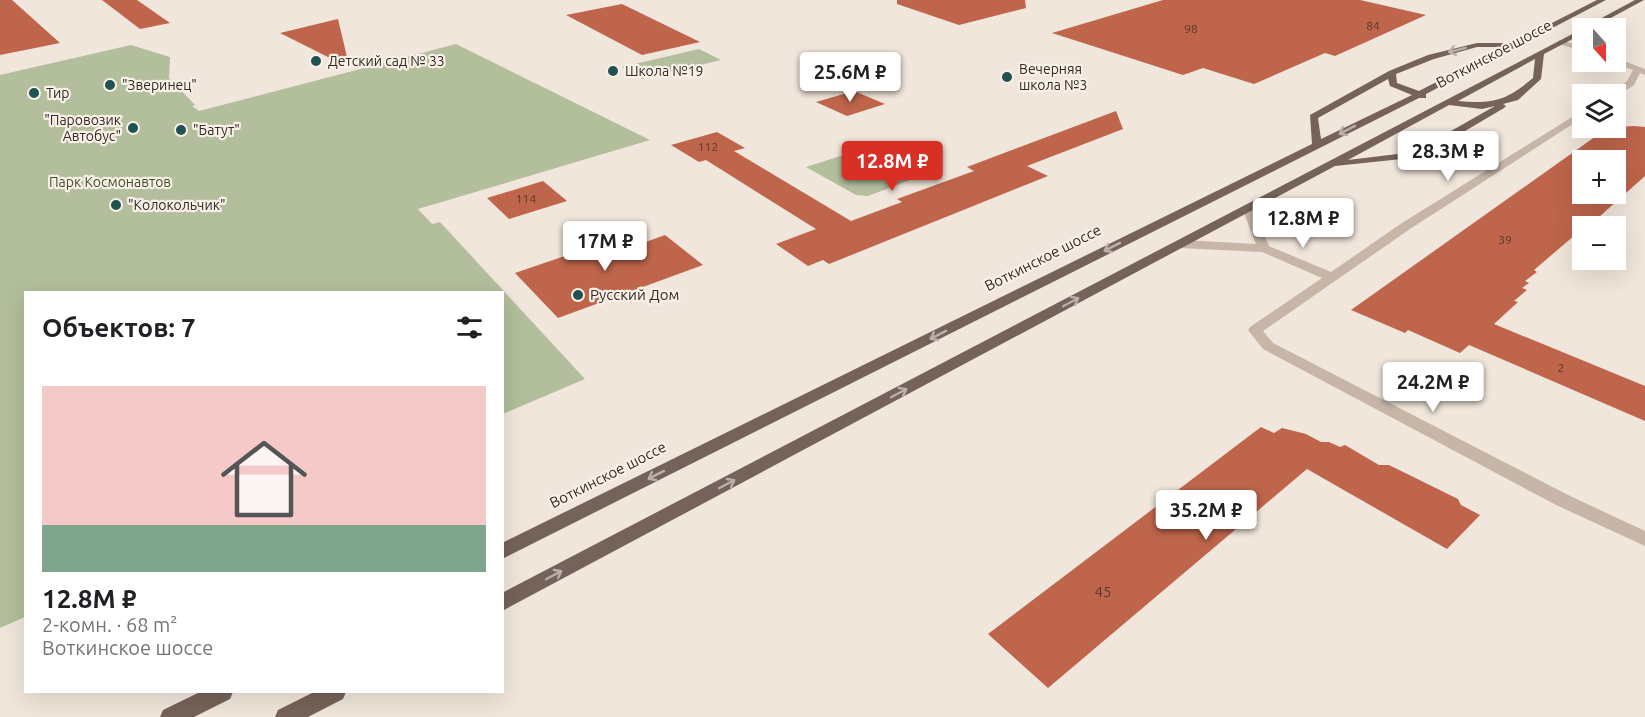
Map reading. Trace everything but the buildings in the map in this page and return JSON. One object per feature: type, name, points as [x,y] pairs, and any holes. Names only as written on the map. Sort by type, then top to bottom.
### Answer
[{"type":"main road","name":"Воткинское шоссе","points":[[504,551],[1418,95],[1602,0]]},
{"type":"main road","points":[[1605,18],[1638,0]]},
{"type":"main road","name":"Воткинское шоссе","points":[[504,602],[1572,37]]},
{"type":"main road","points":[[1317,145],[1312,117],[1392,73],[1431,57],[1477,45],[1515,45]]},
{"type":"main road","points":[[1329,165],[1417,155],[1515,98],[1537,79],[1540,53]]},
{"type":"main road","points":[[1392,73],[1393,84],[1418,95],[1448,102],[1482,106],[1515,98]]},
{"type":"main road","points":[[171,717],[220,693]]},
{"type":"main road","points":[[286,717],[333,693]]},
{"type":"street","points":[[1563,42],[1572,45]]},
{"type":"street","points":[[1626,65],[1641,70],[1626,86]]},
{"type":"street","points":[[1572,120],[1330,276],[1255,330],[1268,346],[1562,500],[1645,539]]},
{"type":"street","points":[[1248,208],[1264,248]]},
{"type":"street","points":[[1180,244],[1264,248],[1330,276]]},
{"type":"green space","name":"Парк Космонавтов","points":[[456,44],[650,140],[418,209],[432,224],[440,222],[504,291],[24,291],[24,617],[0,628],[0,75],[131,45],[170,57],[169,78],[195,105],[192,106],[199,111]]},
{"type":"green space","points":[[699,49],[721,60],[642,79],[622,67]]},
{"type":"green space","points":[[875,145],[926,170],[926,174],[868,196],[856,195],[806,167]]},
{"type":"green space","name":"Парк Космонавтов","points":[[504,291],[585,379],[504,414]]},
{"type":"place","name":"Детский сад № 33","points":[[316,61]]},
{"type":"place","name":"Школа №19","points":[[613,71]]},
{"type":"place","name":"Вечерняя школа №3","points":[[1007,77]]},
{"type":"place","name":"\"Зверинец\"","points":[[110,85]]},
{"type":"place","name":"Тир","points":[[34,93]]},
{"type":"place","name":"\"Паровозик Автобус\"","points":[[133,128]]},
{"type":"place","name":"\"Батут\"","points":[[181,130]]},
{"type":"place","name":"\"Колокольчик\"","points":[[116,205]]},
{"type":"place","name":"Русский Дом","points":[[578,295]]}]
